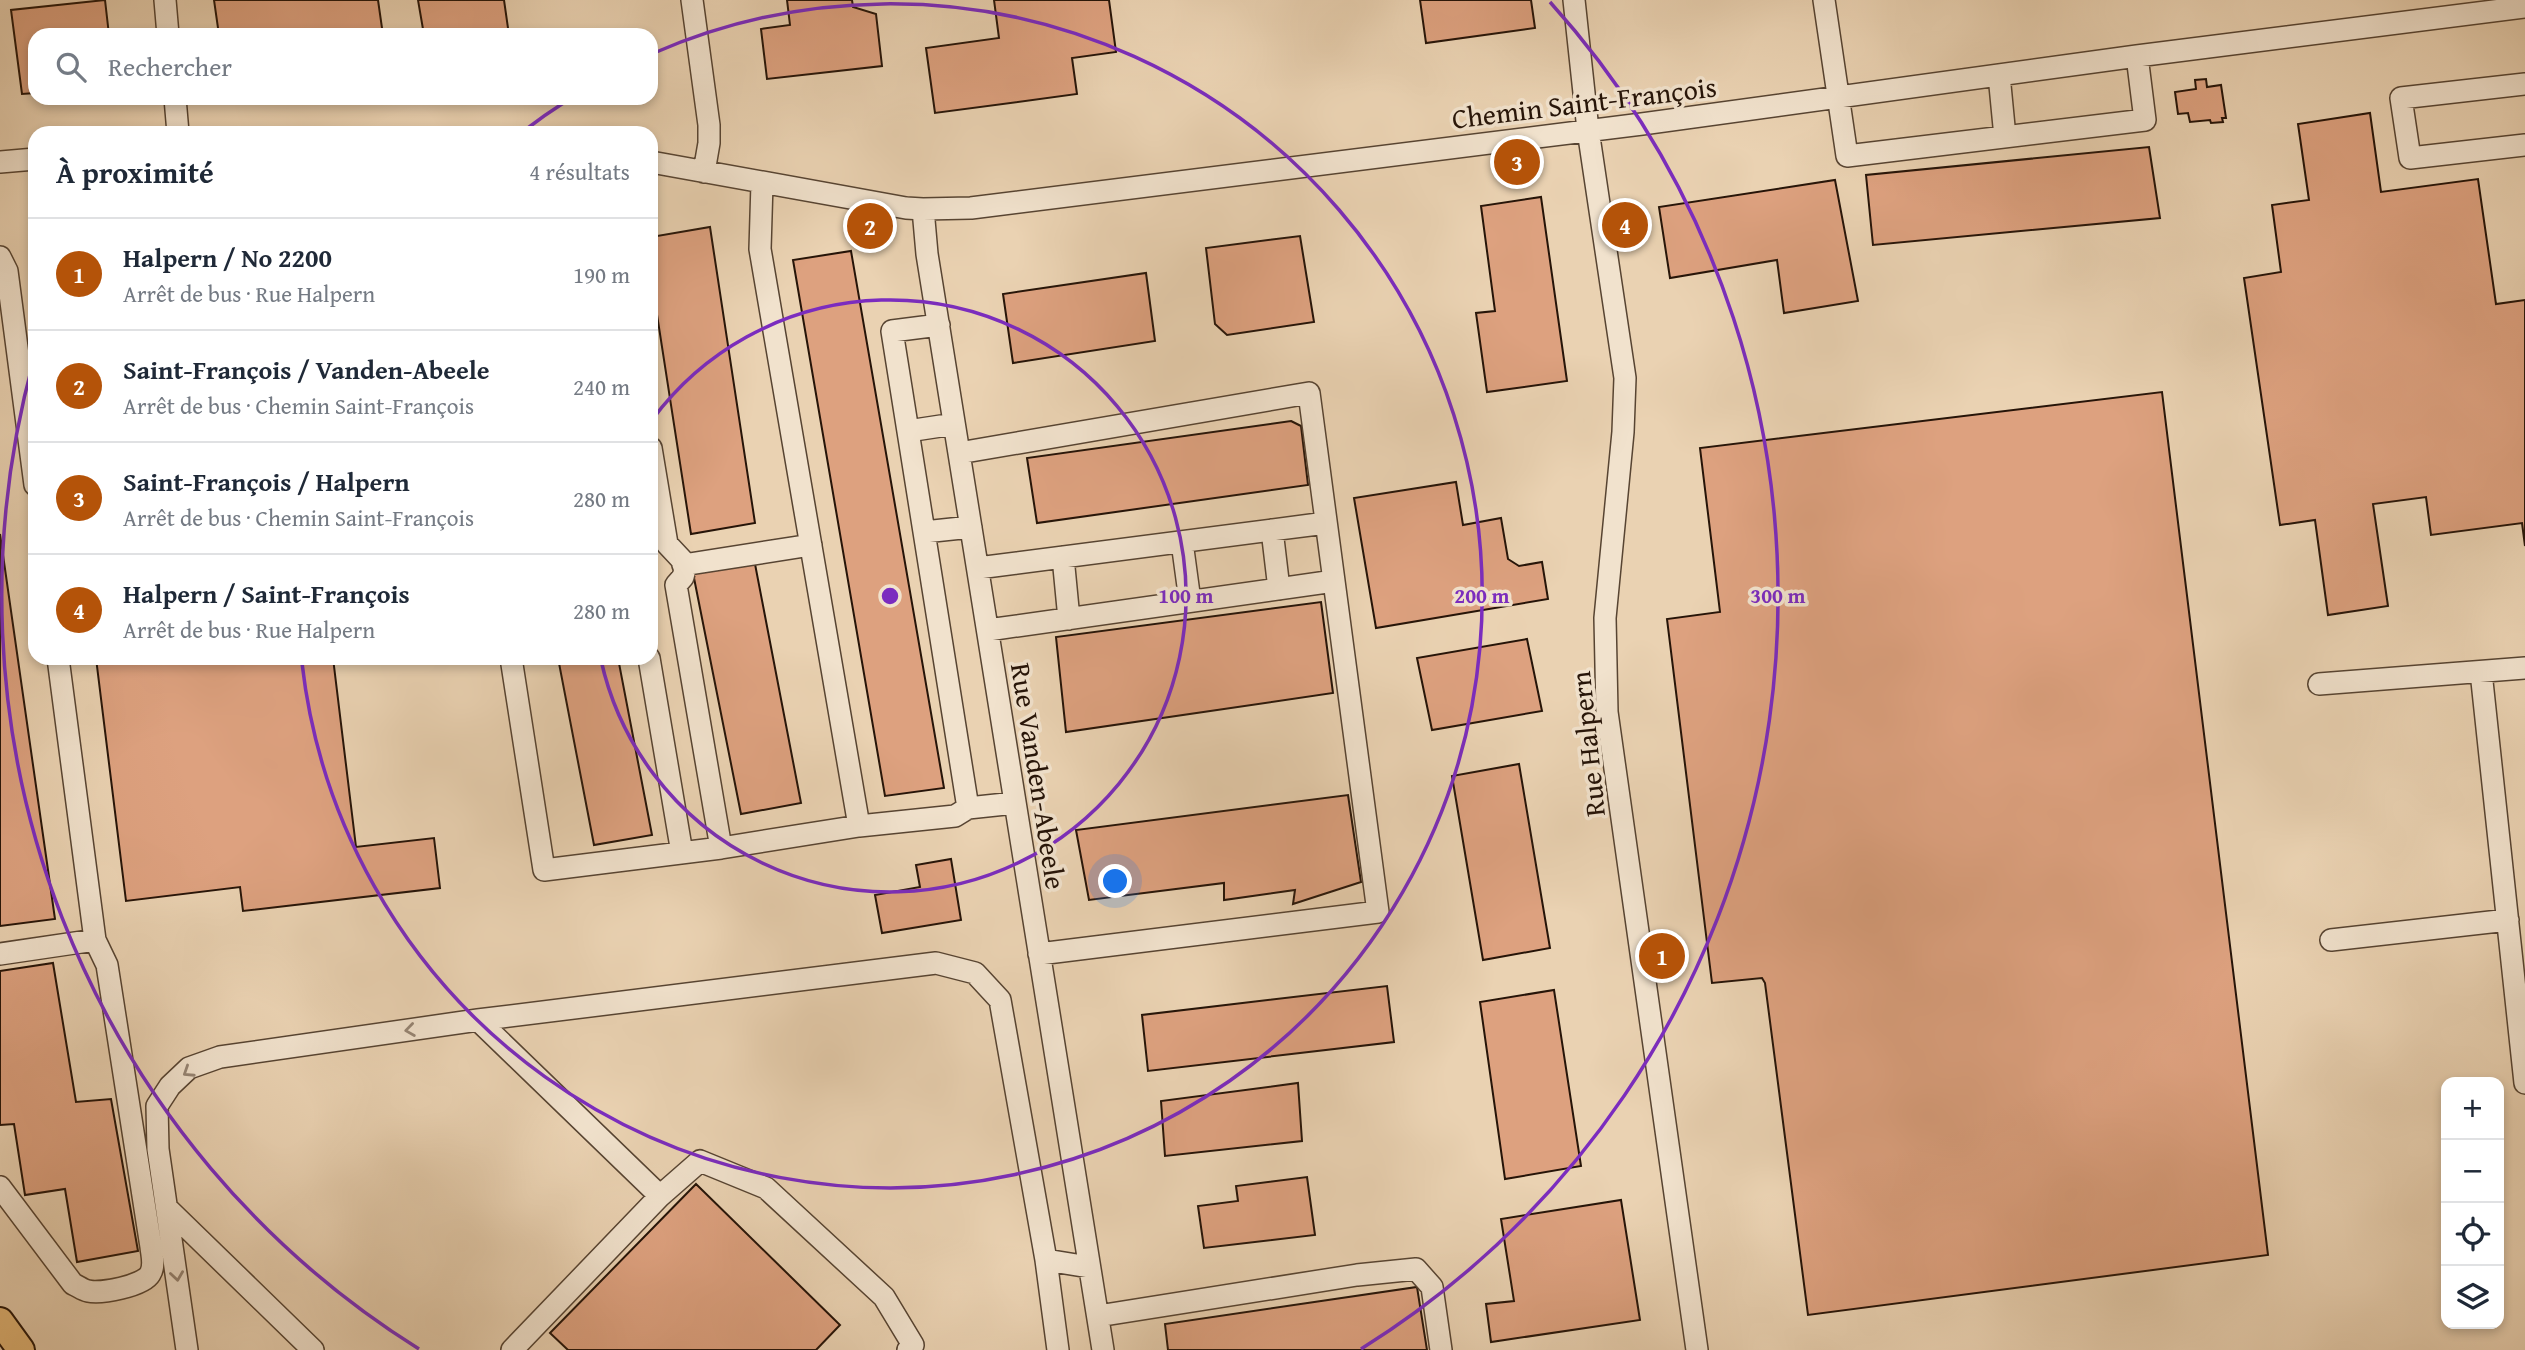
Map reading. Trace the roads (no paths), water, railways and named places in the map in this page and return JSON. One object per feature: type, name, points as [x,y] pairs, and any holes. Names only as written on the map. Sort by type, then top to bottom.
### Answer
[{"type":"main road","points":[[0,1321],[21,1350]]},
{"type":"street","points":[[164,0],[167,28]]},
{"type":"street","points":[[692,0],[709,125],[704,172]]},
{"type":"street","name":"Rue Halpern","points":[[1574,0],[1588,130],[1625,378],[1623,432],[1605,618],[1607,712],[1697,1350]]},
{"type":"street","points":[[1824,0],[1847,156],[2144,120],[2137,56]]},
{"type":"street","name":"Chemin Saint-François","points":[[658,163],[923,209],[991,206],[2525,7]]},
{"type":"street","points":[[1999,75],[2006,137]]},
{"type":"street","points":[[2525,84],[2402,98],[2410,158],[2525,145]]},
{"type":"street","points":[[176,105],[178,126]]},
{"type":"street","points":[[0,162],[28,160]]},
{"type":"street","points":[[762,183],[760,249],[859,826]]},
{"type":"street","name":"Rue Vanden-Abeele","points":[[923,209],[924,235],[1103,1350]]},
{"type":"street","points":[[0,257],[7,271],[28,432]]},
{"type":"street","points":[[939,325],[891,331],[968,808]]},
{"type":"street","points":[[959,453],[1309,393],[1378,912],[1039,954]]},
{"type":"street","points":[[908,431],[954,424]]},
{"type":"street","points":[[658,490],[667,544],[676,552],[683,565],[683,577],[676,585],[721,848]]},
{"type":"street","points":[[978,568],[1326,523]]},
{"type":"street","points":[[924,532],[971,527]]},
{"type":"street","points":[[1272,530],[1279,589]]},
{"type":"street","points":[[1182,542],[1191,601]]},
{"type":"street","points":[[683,565],[811,545]]},
{"type":"street","points":[[1063,557],[1069,619]]},
{"type":"street","points":[[988,630],[1334,581]]},
{"type":"street","points":[[0,1187],[73,1284],[86,1291],[99,1292],[140,1283],[149,1276],[153,1266],[151,1247],[107,965],[95,940],[59,665]]},
{"type":"street","points":[[513,665],[544,870],[721,848],[859,826],[955,816],[968,808],[1015,803]]},
{"type":"street","points":[[650,665],[682,853]]},
{"type":"street","points":[[2319,684],[2525,668]]},
{"type":"street","points":[[2482,672],[2525,1083]]},
{"type":"street","points":[[2331,940],[2508,920]]},
{"type":"street","points":[[0,954],[95,940]]},
{"type":"street","points":[[187,1350],[158,1149],[157,1106],[170,1086],[189,1068],[220,1058],[478,1020],[936,963],[975,973],[1000,1000],[1046,1260],[1058,1350]]},
{"type":"street","points":[[478,1020],[660,1196]]},
{"type":"street","points":[[512,1350],[660,1196],[700,1161],[766,1188],[884,1297],[913,1345],[908,1350]]},
{"type":"street","points":[[168,1209],[313,1350]]},
{"type":"street","points":[[1046,1260],[1089,1267]]},
{"type":"street","points":[[1098,1316],[1357,1275],[1416,1269],[1432,1287],[1441,1350]]},
{"type":"place","name":"Saint-François / Halpern","points":[[1517,162]]},
{"type":"place","name":"Halpern / Saint-François","points":[[1625,225]]},
{"type":"place","name":"Saint-François / Vanden-Abeele","points":[[870,226]]},
{"type":"place","name":"Halpern / No 2200","points":[[1662,956]]}]
